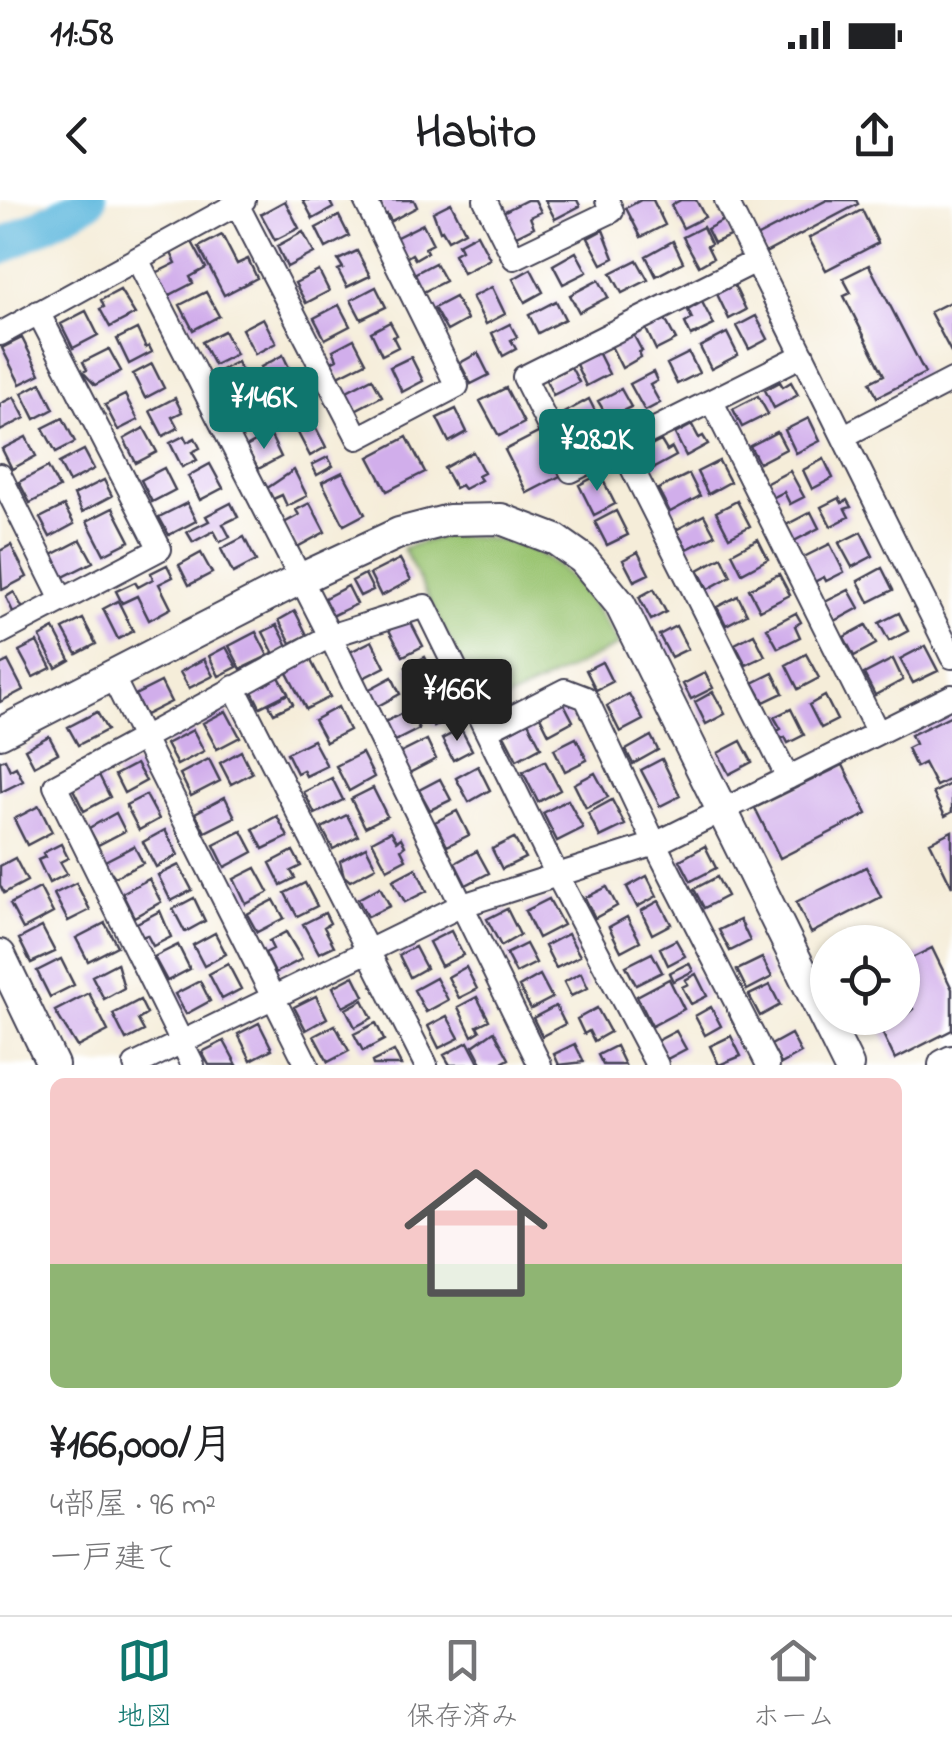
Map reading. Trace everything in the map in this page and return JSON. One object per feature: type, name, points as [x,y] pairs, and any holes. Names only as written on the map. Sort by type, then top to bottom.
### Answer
[{"type":"street","points":[[0,334],[241,202],[358,438],[457,386],[364,200]]},
{"type":"street","points":[[485,200],[514,258],[612,211],[606,200]]},
{"type":"street","points":[[726,200],[952,657]]},
{"type":"street","points":[[137,260],[330,636],[540,1065]]},
{"type":"street","points":[[756,261],[524,376],[571,471],[803,355]]},
{"type":"street","points":[[0,634],[160,549],[38,312]]},
{"type":"street","points":[[844,436],[952,380]]},
{"type":"street","points":[[712,402],[878,733]]},
{"type":"street","points":[[621,446],[788,778]]},
{"type":"street","points":[[0,475],[62,600]]},
{"type":"street","points":[[0,734],[300,579],[398,533],[450,520],[501,519],[556,540],[584,559],[620,604],[848,1065]]},
{"type":"street","points":[[193,1065],[55,786],[330,636],[424,606],[556,875],[657,1065]]},
{"type":"street","points":[[113,678],[306,1065]]},
{"type":"street","points":[[234,687],[426,1065]]},
{"type":"street","points":[[487,730],[564,690],[586,698],[655,844],[768,1065]]},
{"type":"street","points":[[134,1065],[460,906],[655,844],[952,696]]},
{"type":"street","points":[[0,955],[53,1065]]},
{"type":"street","points":[[944,1065],[952,1061]]},
{"type":"green space","points":[[444,536],[505,541],[550,560],[585,594],[619,645],[485,710],[403,548]]},
{"type":"building","points":[[303,200],[329,200],[333,208],[313,219]]},
{"type":"building","points":[[380,200],[414,200],[417,207],[391,221],[387,214],[383,216]]},
{"type":"building","points":[[535,200],[541,212],[530,217],[534,227],[516,236],[503,212]]},
{"type":"building","points":[[545,200],[577,200],[580,206],[555,219]]},
{"type":"building","points":[[641,200],[653,200],[665,225],[641,237],[626,208]]},
{"type":"building","points":[[696,200],[705,217],[683,228],[671,205]]},
{"type":"building","points":[[827,200],[856,200],[858,204],[765,253],[756,237]]},
{"type":"building","points":[[285,201],[299,228],[275,240],[261,214]]},
{"type":"building","points":[[451,203],[465,231],[448,240],[433,212]]},
{"type":"building","points":[[862,210],[878,243],[826,270],[809,238]]},
{"type":"building","points":[[339,216],[349,236],[326,248],[316,228]]},
{"type":"building","points":[[724,220],[732,235],[714,243],[707,229]]},
{"type":"building","points":[[423,224],[433,244],[415,259],[412,254],[404,259],[393,239]]},
{"type":"building","points":[[703,227],[713,258],[699,266],[683,237]]},
{"type":"building","points":[[603,230],[614,258],[602,264],[588,238]]},
{"type":"building","points":[[303,232],[314,253],[287,267],[277,246]]},
{"type":"building","points":[[477,234],[490,259],[463,273],[454,254],[461,250],[458,244]]},
{"type":"building","points":[[222,235],[237,264],[248,259],[257,278],[224,295],[199,247]]},
{"type":"building","points":[[673,241],[683,262],[656,276],[646,256]]},
{"type":"building","points":[[192,242],[206,268],[190,277],[193,283],[168,296],[156,273],[176,263],[171,253]]},
{"type":"building","points":[[357,251],[370,276],[347,287],[338,270],[343,268],[338,260]]},
{"type":"building","points":[[576,252],[587,272],[563,284],[553,265]]},
{"type":"building","points":[[637,260],[648,280],[622,293],[611,273]]},
{"type":"building","points":[[435,263],[445,281],[421,293],[412,275]]},
{"type":"building","points":[[869,265],[925,373],[877,397],[870,382],[884,375],[844,296],[851,293],[843,278]]},
{"type":"building","points":[[531,269],[543,292],[525,302],[513,279]]},
{"type":"building","points":[[319,271],[329,291],[306,303],[295,283]]},
{"type":"building","points":[[599,280],[608,297],[579,312],[570,295]]},
{"type":"building","points":[[734,285],[746,310],[729,319],[717,294]]},
{"type":"building","points":[[376,287],[386,307],[361,319],[351,300]]},
{"type":"building","points":[[492,287],[505,314],[486,324],[472,297]]},
{"type":"building","points":[[120,290],[135,314],[110,327],[100,309],[104,307],[101,300]]},
{"type":"building","points":[[206,292],[219,316],[193,330],[180,305]]},
{"type":"building","points":[[455,297],[467,320],[447,331],[434,308]]},
{"type":"building","points":[[556,301],[565,319],[538,333],[529,315]]},
{"type":"building","points":[[952,301],[952,354],[930,312]]},
{"type":"building","points":[[702,302],[714,325],[691,336],[685,323],[692,319],[688,310]]},
{"type":"building","points":[[339,305],[350,326],[325,339],[314,318]]},
{"type":"building","points":[[86,311],[98,335],[73,348],[61,324]]},
{"type":"building","points":[[756,316],[768,339],[749,349],[737,326]]},
{"type":"building","points":[[263,318],[276,343],[255,354],[242,329]]},
{"type":"building","points":[[665,319],[676,340],[656,350],[646,329]]},
{"type":"building","points":[[390,322],[398,347],[382,355],[371,332]]},
{"type":"building","points":[[510,324],[517,337],[511,340],[516,349],[503,356],[492,333]]},
{"type":"building","points":[[137,329],[152,352],[129,364],[117,339]]},
{"type":"building","points":[[224,331],[236,354],[214,365],[202,342]]},
{"type":"building","points":[[727,333],[738,355],[711,369],[700,347]]},
{"type":"building","points":[[633,334],[641,357],[622,368],[611,346]]},
{"type":"building","points":[[22,338],[40,374],[20,384],[2,348]]},
{"type":"building","points":[[354,339],[366,362],[338,376],[331,362],[337,359],[333,350]]},
{"type":"building","points":[[109,349],[121,371],[95,385],[83,372],[87,370],[83,362]]},
{"type":"building","points":[[597,350],[609,374],[586,386],[575,362]]},
{"type":"building","points":[[478,353],[489,375],[471,384],[460,363]]},
{"type":"building","points":[[689,353],[699,373],[677,384],[667,364]]},
{"type":"building","points":[[283,355],[294,378],[273,389],[261,367]]},
{"type":"building","points":[[411,357],[423,381],[402,392],[390,367]]},
{"type":"building","points":[[237,362],[252,392],[230,403],[212,375]]},
{"type":"building","points":[[152,364],[164,388],[145,398],[133,374]]},
{"type":"building","points":[[571,367],[579,382],[553,395],[546,380]]},
{"type":"building","points":[[653,372],[657,381],[650,385],[660,403],[645,411],[630,384]]},
{"type":"building","points":[[372,378],[382,396],[353,411],[343,393]]},
{"type":"building","points":[[780,382],[783,387],[791,382],[798,395],[774,408],[765,390]]},
{"type":"building","points":[[41,383],[54,409],[35,419],[22,393]]},
{"type":"building","points":[[506,388],[524,423],[499,436],[480,401]]},
{"type":"building","points":[[621,389],[631,407],[608,418],[598,401]]},
{"type":"building","points":[[296,390],[307,410],[290,420],[279,399]]},
{"type":"building","points":[[125,395],[138,420],[118,430],[105,405]]},
{"type":"building","points":[[758,396],[768,414],[742,427],[733,409]]},
{"type":"building","points":[[14,397],[25,418],[0,431],[0,404]]},
{"type":"building","points":[[175,398],[182,412],[172,417],[178,428],[163,436],[150,411]]},
{"type":"building","points":[[256,399],[269,422],[249,432],[244,423],[239,426],[231,412]]},
{"type":"building","points":[[589,399],[601,423],[572,438],[560,415]]},
{"type":"building","points":[[456,409],[467,432],[449,442],[437,418]]},
{"type":"building","points":[[63,418],[75,442],[56,452],[43,428]]},
{"type":"building","points":[[809,418],[820,441],[796,453],[785,430]]},
{"type":"building","points":[[314,424],[326,447],[310,456],[298,433]]},
{"type":"building","points":[[692,425],[699,438],[703,436],[708,444],[686,456],[675,434]]},
{"type":"building","points":[[144,428],[157,452],[136,463],[124,439]]},
{"type":"building","points":[[542,431],[564,474],[527,493],[505,450]]},
{"type":"building","points":[[777,432],[786,449],[759,463],[750,446]]},
{"type":"building","points":[[270,434],[281,457],[258,469],[246,447]]},
{"type":"building","points":[[184,436],[187,442],[195,438],[200,448],[192,452],[197,460],[182,467],[170,443]]},
{"type":"building","points":[[26,437],[36,456],[12,469],[2,449]]},
{"type":"building","points":[[407,437],[425,472],[387,491],[369,457]]},
{"type":"building","points":[[661,441],[676,456],[652,469],[643,450]]},
{"type":"building","points":[[84,450],[94,469],[69,482],[59,463]]},
{"type":"building","points":[[473,452],[484,473],[478,476],[481,480],[464,489],[461,485],[455,488],[444,468]]},
{"type":"building","points":[[328,457],[333,466],[317,475],[312,465]]},
{"type":"building","points":[[824,459],[833,478],[812,489],[803,470]]},
{"type":"building","points":[[719,461],[730,482],[708,494],[697,472]]},
{"type":"building","points":[[210,464],[223,488],[200,500],[188,476]]},
{"type":"building","points":[[48,467],[59,488],[30,503],[19,482]]},
{"type":"building","points":[[164,468],[175,490],[152,502],[141,480]]},
{"type":"building","points":[[294,470],[307,496],[287,506],[282,495],[271,500],[266,489]]},
{"type":"building","points":[[790,471],[804,497],[790,504],[784,492],[772,498],[765,484]]},
{"type":"building","points":[[343,472],[365,514],[344,525],[322,482]]},
{"type":"building","points":[[600,474],[615,504],[594,515],[579,485]]},
{"type":"building","points":[[689,474],[700,496],[670,512],[658,489]]},
{"type":"building","points":[[104,480],[112,496],[82,512],[74,495]]},
{"type":"building","points":[[839,498],[842,503],[847,500],[851,507],[845,509],[849,517],[831,526],[821,507]]},
{"type":"building","points":[[737,501],[750,526],[729,537],[716,512]]},
{"type":"building","points":[[187,503],[196,521],[169,535],[159,517]]},
{"type":"building","points":[[231,503],[238,517],[223,524],[230,537],[220,542],[214,531],[193,542],[187,532]]},
{"type":"building","points":[[310,503],[325,532],[297,547],[284,523]]},
{"type":"building","points":[[64,506],[74,524],[50,537],[40,518]]},
{"type":"building","points":[[113,508],[130,541],[104,554],[87,521]]},
{"type":"building","points":[[616,511],[628,535],[607,545],[595,522]]},
{"type":"building","points":[[811,512],[819,528],[794,541],[786,525]]},
{"type":"building","points":[[704,515],[715,535],[687,549],[676,530]]},
{"type":"building","points":[[861,532],[873,556],[852,567],[839,543]]},
{"type":"building","points":[[244,537],[256,561],[233,573],[221,549]]},
{"type":"building","points":[[758,539],[768,559],[742,573],[732,553]]},
{"type":"building","points":[[81,540],[93,562],[63,577],[52,555]]},
{"type":"building","points":[[830,544],[844,572],[814,582],[802,558]]},
{"type":"building","points":[[11,545],[27,577],[2,590],[0,551]]},
{"type":"building","points":[[638,552],[649,574],[634,581],[623,560]]},
{"type":"building","points":[[201,553],[212,573],[189,585],[179,565]]},
{"type":"building","points":[[722,557],[731,576],[708,589],[698,570]]},
{"type":"building","points":[[400,559],[411,580],[381,596],[370,574]]},
{"type":"building","points":[[167,565],[173,577],[159,584],[171,608],[149,620],[137,596],[122,603],[116,591],[135,582],[138,587],[153,579],[151,573]]},
{"type":"building","points":[[882,568],[893,590],[869,602],[858,581]]},
{"type":"building","points":[[365,574],[373,590],[360,596],[352,581]]},
{"type":"building","points":[[779,574],[790,595],[760,610],[749,589]]},
{"type":"building","points":[[348,586],[357,604],[330,617],[321,600]]},
{"type":"building","points":[[654,589],[666,612],[651,620],[639,597]]},
{"type":"building","points":[[849,590],[859,608],[835,621],[825,602]]},
{"type":"building","points":[[14,592],[23,609],[14,614],[6,597]]},
{"type":"building","points":[[738,596],[747,614],[726,625],[717,607]]},
{"type":"building","points":[[118,601],[133,631],[118,639],[103,609]]},
{"type":"building","points":[[295,611],[307,635],[291,643],[279,620]]},
{"type":"building","points":[[796,613],[801,622],[795,626],[800,637],[778,648],[767,628]]},
{"type":"building","points":[[899,613],[908,631],[889,641],[879,623]]},
{"type":"building","points":[[83,619],[96,644],[77,654],[63,629]]},
{"type":"building","points":[[409,619],[423,646],[403,656],[389,630]]},
{"type":"building","points":[[277,625],[288,646],[274,654],[263,632]]},
{"type":"building","points":[[866,625],[876,644],[854,656],[844,637]]},
{"type":"building","points":[[676,626],[688,649],[671,657],[659,635]]},
{"type":"building","points":[[54,629],[70,660],[56,668],[40,637]]},
{"type":"building","points":[[256,632],[268,656],[241,669],[229,646]]},
{"type":"building","points":[[754,634],[765,656],[746,665],[735,644]]},
{"type":"building","points":[[372,641],[385,667],[363,678],[350,652]]},
{"type":"building","points":[[37,642],[51,668],[33,677],[19,651]]},
{"type":"building","points":[[925,646],[938,671],[913,683],[900,659]]},
{"type":"building","points":[[226,647],[237,667],[219,676],[209,656]]},
{"type":"building","points":[[806,654],[819,678],[798,689],[786,665]]},
{"type":"building","points":[[309,657],[330,697],[306,709],[285,669]]},
{"type":"building","points":[[425,657],[436,679],[417,689],[406,667]]},
{"type":"building","points":[[204,659],[213,676],[189,688],[180,672]]},
{"type":"building","points":[[893,659],[903,680],[875,695],[864,674]]},
{"type":"building","points":[[8,661],[23,690],[0,702],[0,665]]},
{"type":"building","points":[[602,662],[612,682],[596,690],[586,670]]},
{"type":"building","points":[[705,673],[713,688],[691,699],[683,684]]},
{"type":"building","points":[[773,673],[783,693],[764,702],[753,683]]},
{"type":"building","points":[[279,677],[288,693],[260,707],[252,691]]},
{"type":"building","points":[[392,677],[400,694],[376,707],[368,690]]},
{"type":"building","points":[[161,682],[171,702],[145,715],[135,695]]},
{"type":"building","points":[[441,692],[454,717],[434,727],[421,702]]},
{"type":"building","points":[[713,692],[725,714],[706,724],[695,702]]},
{"type":"building","points":[[288,694],[293,704],[274,713],[269,704]]},
{"type":"building","points":[[629,694],[643,720],[620,732],[607,706]]},
{"type":"building","points":[[825,696],[837,720],[821,728],[809,705]]},
{"type":"building","points":[[561,698],[573,721],[549,734],[537,710]]},
{"type":"building","points":[[338,707],[349,730],[326,742],[314,720]]},
{"type":"building","points":[[791,709],[804,735],[788,743],[785,737],[781,739],[777,731],[781,729],[774,717]]},
{"type":"building","points":[[409,710],[419,729],[393,742],[383,723]]},
{"type":"building","points":[[226,711],[240,737],[217,749],[203,723]]},
{"type":"building","points":[[97,712],[107,730],[78,745],[68,727]]},
{"type":"building","points":[[952,715],[952,778],[936,786],[924,763],[916,767],[907,748],[915,744],[911,735]]},
{"type":"building","points":[[528,722],[541,747],[517,760],[504,735]]},
{"type":"building","points":[[461,729],[472,750],[453,760],[442,739]]},
{"type":"building","points":[[193,730],[204,751],[177,765],[166,744]]},
{"type":"building","points":[[49,736],[58,753],[34,766],[25,749]]},
{"type":"building","points":[[651,736],[658,750],[633,764],[626,750]]},
{"type":"building","points":[[576,738],[587,760],[565,771],[554,749]]},
{"type":"building","points":[[313,740],[327,766],[306,776],[303,770],[297,773],[287,753]]},
{"type":"building","points":[[427,740],[436,759],[409,773],[399,754]]},
{"type":"building","points":[[741,741],[752,762],[729,774],[718,753]]},
{"type":"building","points":[[241,751],[252,773],[231,784],[220,763]]},
{"type":"building","points":[[362,753],[374,777],[349,791],[336,766]]},
{"type":"building","points":[[5,759],[10,770],[16,767],[23,781],[1,792],[0,761]]},
{"type":"building","points":[[209,759],[220,781],[191,796],[180,774]]},
{"type":"building","points":[[662,759],[680,796],[660,806],[641,770]]},
{"type":"building","points":[[545,761],[560,790],[538,802],[523,772]]},
{"type":"building","points":[[136,764],[146,781],[124,793],[115,775]]},
{"type":"building","points":[[843,765],[867,814],[780,858],[755,808]]},
{"type":"building","points":[[478,766],[490,790],[469,802],[456,778]]},
{"type":"building","points":[[595,773],[608,797],[586,808],[574,784]]},
{"type":"building","points":[[99,775],[110,797],[84,811],[73,789]]},
{"type":"building","points":[[332,778],[343,800],[315,814],[304,792]]},
{"type":"building","points":[[440,779],[451,800],[430,810],[419,790]]},
{"type":"building","points":[[952,783],[952,812],[945,816],[933,793]]},
{"type":"building","points":[[373,788],[387,816],[365,827],[351,799]]},
{"type":"building","points":[[146,795],[159,819],[139,830],[126,805]]},
{"type":"building","points":[[225,797],[235,817],[205,832],[195,813]]},
{"type":"building","points":[[568,800],[583,828],[557,841],[543,813]]},
{"type":"building","points":[[612,800],[625,825],[600,837],[588,813]]},
{"type":"building","points":[[39,806],[52,832],[27,845],[14,819]]},
{"type":"building","points":[[457,811],[469,835],[447,846],[435,822]]},
{"type":"building","points":[[116,813],[125,831],[98,845],[89,828]]},
{"type":"building","points":[[347,815],[358,836],[333,849],[322,828]]},
{"type":"building","points":[[277,816],[288,837],[263,849],[253,829]]},
{"type":"building","points":[[165,830],[178,855],[156,867],[143,842]]},
{"type":"building","points":[[242,831],[253,852],[225,867],[214,845]]},
{"type":"building","points":[[391,831],[397,841],[401,838],[406,859],[387,869],[372,841]]},
{"type":"building","points":[[952,831],[952,887],[930,842]]},
{"type":"building","points":[[514,838],[525,858],[502,869],[492,849]]},
{"type":"building","points":[[61,844],[68,858],[60,862],[67,874],[49,883],[38,860]]},
{"type":"building","points":[[134,846],[143,863],[115,877],[109,875],[103,862]]},
{"type":"building","points":[[705,846],[716,868],[691,881],[680,860]]},
{"type":"building","points":[[366,847],[376,867],[350,881],[344,876],[340,861]]},
{"type":"building","points":[[293,851],[301,866],[291,871],[295,878],[281,885],[270,863]]},
{"type":"building","points":[[477,851],[489,873],[466,885],[455,863]]},
{"type":"building","points":[[15,858],[27,881],[4,893],[0,866]]},
{"type":"building","points":[[179,865],[192,890],[171,901],[158,875]]},
{"type":"building","points":[[866,867],[881,897],[827,925],[810,925],[810,931],[796,902]]},
{"type":"building","points":[[256,868],[269,892],[246,904],[234,879]]},
{"type":"building","points":[[416,868],[427,891],[405,902],[393,880]]},
{"type":"building","points":[[647,876],[657,896],[637,907],[627,887]]},
{"type":"building","points":[[717,877],[727,896],[704,908],[694,889]]},
{"type":"building","points":[[149,879],[161,902],[134,917],[122,893]]},
{"type":"building","points":[[76,883],[90,910],[68,921],[54,894]]},
{"type":"building","points":[[305,883],[317,906],[297,916],[285,893]]},
{"type":"building","points":[[380,887],[390,906],[367,917],[358,899]]},
{"type":"building","points":[[607,887],[617,906],[595,918],[585,898]]},
{"type":"building","points":[[40,888],[53,913],[23,929],[10,904]]},
{"type":"building","points":[[194,898],[205,921],[185,932],[173,909]]},
{"type":"building","points":[[549,899],[563,925],[538,938],[525,911]]},
{"type":"building","points":[[274,900],[284,918],[257,932],[247,914]]},
{"type":"building","points":[[659,901],[671,924],[652,934],[641,911]]},
{"type":"building","points":[[507,909],[520,935],[501,946],[487,919]]},
{"type":"building","points":[[160,911],[171,937],[153,946],[135,924]]},
{"type":"building","points":[[325,913],[330,923],[324,927],[334,946],[319,953],[303,924]]},
{"type":"building","points":[[627,917],[640,941],[621,951],[609,927]]},
{"type":"building","points":[[740,920],[750,941],[730,951],[719,930]]},
{"type":"building","points":[[105,923],[117,946],[88,961],[76,938]]},
{"type":"building","points":[[42,927],[55,952],[31,963],[19,939]]},
{"type":"building","points":[[451,931],[463,955],[441,966],[429,942]]},
{"type":"building","points":[[286,932],[302,959],[275,973],[265,953],[273,949],[269,941]]},
{"type":"building","points":[[215,933],[226,954],[204,966],[193,945]]},
{"type":"building","points":[[568,934],[580,956],[556,968],[545,946]]},
{"type":"building","points":[[676,940],[685,956],[668,965],[660,948]]},
{"type":"building","points":[[526,944],[536,963],[516,973],[506,954]]},
{"type":"building","points":[[178,945],[190,969],[167,981],[154,957]]},
{"type":"building","points":[[415,947],[426,968],[410,977],[399,955]]},
{"type":"building","points":[[932,948],[952,989],[952,1030],[895,1059],[883,1035],[920,1035],[920,954]]},
{"type":"building","points":[[652,953],[662,972],[636,985],[626,966]]},
{"type":"building","points":[[762,958],[772,977],[747,990],[737,970]]},
{"type":"building","points":[[61,959],[74,985],[50,997],[37,971]]},
{"type":"building","points":[[117,963],[124,988],[104,999],[92,976]]},
{"type":"building","points":[[689,963],[693,971],[673,981],[669,973]]},
{"type":"building","points":[[228,964],[241,989],[222,999],[209,974]]},
{"type":"building","points":[[466,967],[477,989],[459,998],[448,977]]},
{"type":"building","points":[[581,973],[588,988],[571,996],[564,982]]},
{"type":"building","points":[[696,974],[707,996],[691,1004],[682,987],[688,984],[685,980]]},
{"type":"building","points":[[540,975],[552,998],[531,1009],[519,987]]},
{"type":"building","points":[[354,976],[364,996],[343,1007],[333,987]]},
{"type":"building","points":[[436,978],[448,1000],[426,1012],[414,990]]},
{"type":"building","points":[[669,979],[684,1009],[652,1026],[637,996]]},
{"type":"building","points":[[200,981],[210,1001],[186,1014],[175,994]]},
{"type":"building","points":[[770,985],[780,1005],[760,1016],[749,995]]},
{"type":"building","points":[[89,993],[108,1031],[77,1047],[55,1011]]},
{"type":"building","points":[[316,996],[327,1018],[306,1030],[294,1007]]},
{"type":"building","points":[[477,997],[489,1020],[477,1026],[480,1031],[472,1036],[458,1007]]},
{"type":"building","points":[[140,1000],[147,1014],[138,1020],[144,1031],[126,1040],[113,1014]]},
{"type":"building","points":[[363,1000],[372,1018],[355,1027],[346,1009]]},
{"type":"building","points":[[556,1006],[565,1024],[542,1036],[533,1018]]},
{"type":"building","points":[[711,1007],[721,1026],[705,1035],[695,1016]]},
{"type":"building","points":[[597,1008],[610,1032],[594,1041],[589,1031],[584,1034],[577,1019]]},
{"type":"building","points":[[447,1016],[459,1038],[439,1048],[428,1026]]},
{"type":"building","points":[[259,1023],[272,1049],[251,1060],[238,1034]]},
{"type":"building","points":[[376,1023],[384,1040],[363,1051],[354,1034]]},
{"type":"building","points":[[335,1025],[349,1051],[328,1062],[314,1036]]},
{"type":"building","points":[[494,1031],[509,1059],[498,1065],[483,1065],[473,1046]]},
{"type":"building","points":[[676,1031],[686,1049],[667,1059],[657,1041]]},
{"type":"building","points":[[791,1034],[801,1053],[781,1064],[771,1045]]},
{"type":"building","points":[[731,1036],[741,1056],[719,1065],[710,1046]]},
{"type":"building","points":[[224,1041],[237,1065],[209,1065],[202,1052]]},
{"type":"building","points":[[468,1042],[480,1065],[450,1065],[444,1055]]},
{"type":"building","points":[[575,1044],[584,1062],[559,1065],[554,1054]]},
{"type":"building","points":[[616,1046],[625,1065],[603,1065],[598,1055]]},
{"type":"building","points":[[394,1051],[401,1065],[373,1065],[372,1062]]},
{"type":"waterway","points":[[0,248],[89,200]]}]
